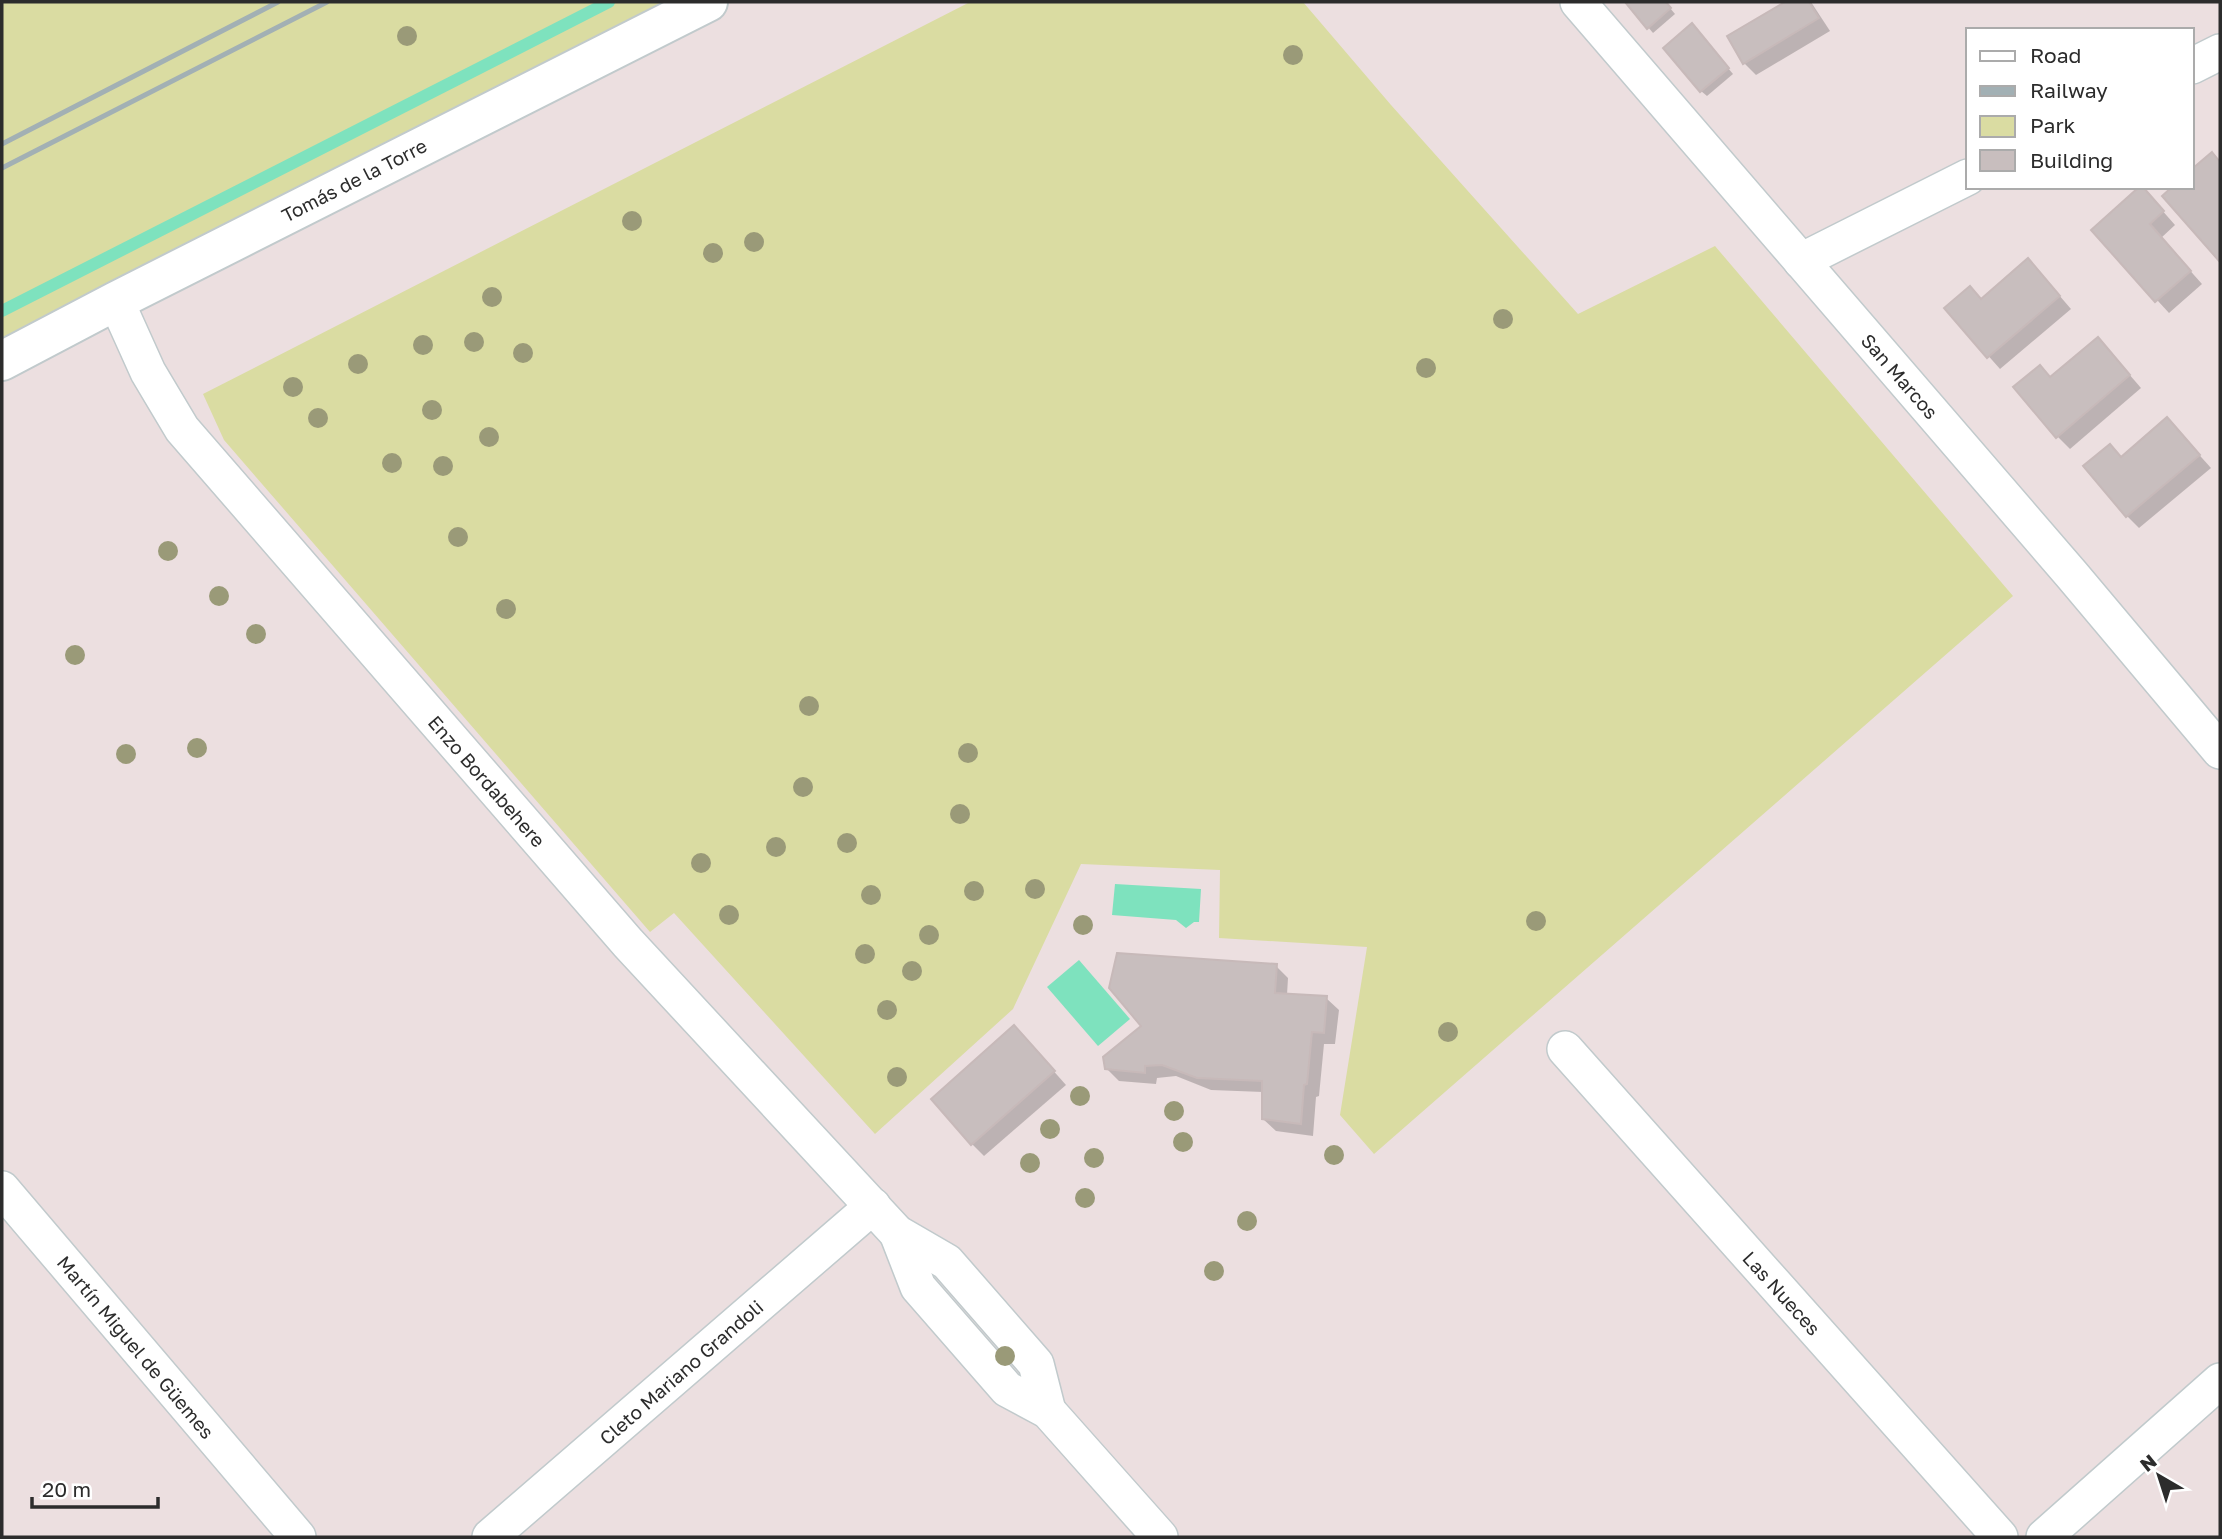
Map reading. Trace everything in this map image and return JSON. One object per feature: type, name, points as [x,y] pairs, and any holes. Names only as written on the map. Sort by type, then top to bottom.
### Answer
[{"type":"street","name":"Tomás de la Torre","points":[[2,361],[708,2]]},
{"type":"street","name":"San Marcos","points":[[1578,2],[2072,575],[2220,751]]},
{"type":"street","points":[[2194,65],[2220,52]]},
{"type":"street","points":[[1801,261],[1966,178]]},
{"type":"street","name":"Enzo Bordabehere","points":[[116,301],[148,372],[182,429],[628,943],[897,1233],[947,1262],[1036,1364],[1048,1411],[1160,1537]]},
{"type":"street","name":"Las Nueces","points":[[1565,1049],[2000,1537]]},
{"type":"street","name":"Martín Miguel de Güemes","points":[[2,1189],[299,1537]]},
{"type":"street","name":"Cleto Mariano Grandoli","points":[[490,1537],[873,1206]]},
{"type":"street","points":[[2044,1537],[2220,1381]]},
{"type":"green space","points":[[2,2],[708,2],[2,361]]},
{"type":"green space","points":[[970,2],[1303,2],[1578,314],[1715,246],[2013,596],[1374,1154],[1340,1115],[1367,947],[1219,938],[1220,870],[1081,864],[1013,1009],[875,1134],[674,913],[650,932],[224,440],[203,394]]},
{"type":"shaded area","points":[[1115,884],[1201,889],[1199,922],[1186,928],[1176,920],[1112,915]]},
{"type":"shaded area","points":[[1079,960],[1130,1019],[1098,1046],[1047,987]]},
{"type":"building","points":[[1625,2],[1666,2],[1671,8],[1647,29]]},
{"type":"building","points":[[1785,2],[1809,2],[1819,18],[1743,64],[1727,36]]},
{"type":"building","points":[[1692,23],[1729,68],[1700,92],[1663,48]]},
{"type":"building","points":[[2212,152],[2220,162],[2220,262],[2162,196],[2170,189],[2194,189],[2194,167]]},
{"type":"building","points":[[2137,189],[2145,189],[2164,211],[2150,224],[2191,271],[2155,302],[2091,230]]},
{"type":"building","points":[[2028,258],[2060,296],[1987,358],[1944,308],[1970,286],[1981,299]]},
{"type":"building","points":[[2098,337],[2130,375],[2056,438],[2013,387],[2040,365],[2050,377]]},
{"type":"building","points":[[2167,417],[2200,455],[2126,517],[2083,466],[2110,444],[2121,457]]},
{"type":"building","points":[[1117,953],[1277,964],[1275,993],[1327,996],[1324,1033],[1312,1032],[1301,1124],[1262,1119],[1262,1081],[1197,1078],[1162,1065],[1145,1066],[1145,1073],[1105,1069],[1103,1057],[1141,1026],[1109,988]]},
{"type":"building","points":[[1014,1025],[1055,1071],[971,1145],[931,1099]]},
{"type":"waterway","points":[[2,311],[609,2]]},
{"type":"railway","points":[[2,144],[278,2]]},
{"type":"railway","points":[[2,168],[327,2]]}]
